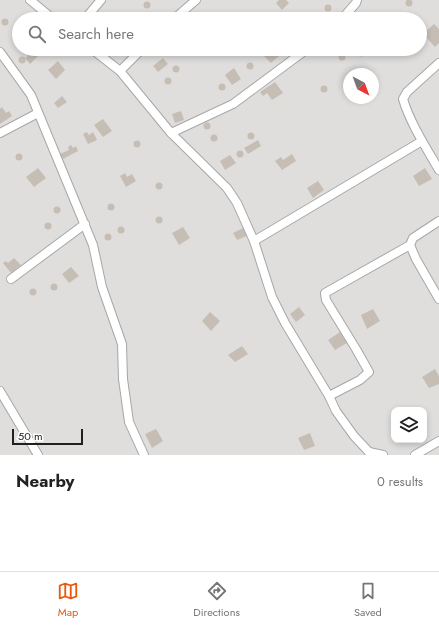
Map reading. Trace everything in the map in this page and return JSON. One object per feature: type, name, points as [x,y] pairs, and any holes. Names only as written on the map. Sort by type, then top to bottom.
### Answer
[{"type":"street","points":[[30,0],[45,12]]},
{"type":"street","points":[[91,12],[101,0]]},
{"type":"street","points":[[182,12],[196,0]]},
{"type":"street","points":[[348,12],[357,0]]},
{"type":"street","points":[[0,52],[31,95],[93,245],[102,287],[122,344],[123,379],[129,422],[144,455]]},
{"type":"street","points":[[101,56],[120,71],[171,133],[227,188],[238,203],[254,241],[275,304],[285,323],[336,411],[354,436],[369,454],[383,455]]},
{"type":"street","points":[[120,71],[135,56]]},
{"type":"street","points":[[171,133],[233,104],[298,56]]},
{"type":"street","points":[[439,63],[407,92],[403,99],[422,140],[439,170]]},
{"type":"street","points":[[0,133],[38,113]]},
{"type":"street","points":[[254,241],[422,140]]},
{"type":"street","points":[[328,396],[360,380],[369,372],[326,300],[325,293],[410,245],[413,238],[439,221]]},
{"type":"street","points":[[11,279],[84,224]]},
{"type":"street","points":[[410,245],[416,259],[439,299]]},
{"type":"street","points":[[0,391],[38,455]]},
{"type":"street","points":[[415,455],[439,441]]},
{"type":"shaded area","points":[[0,0],[439,0],[439,455],[0,455]]},
{"type":"building","points":[[279,0],[286,0],[289,3],[282,10],[276,3]]},
{"type":"building","points":[[409,0],[412,3],[409,6],[406,3]]},
{"type":"building","points":[[147,1],[150,2],[150,8],[147,9],[144,8],[143,5],[144,2]]},
{"type":"building","points":[[328,4],[331,5],[331,11],[328,12],[325,11],[324,8],[325,5]]},
{"type":"building","points":[[5,18],[8,19],[8,25],[5,26],[2,25],[1,22],[2,19]]},
{"type":"building","points":[[434,24],[439,29],[439,43],[435,47],[427,38],[427,30]]},
{"type":"building","points":[[22,56],[25,57],[25,63],[22,64],[19,63],[18,60],[19,57]]},
{"type":"building","points":[[28,56],[38,56],[30,64],[25,58]]},
{"type":"building","points":[[264,56],[279,56],[271,63]]},
{"type":"building","points":[[338,56],[346,56],[345,60],[339,60]]},
{"type":"building","points":[[163,58],[168,64],[158,72],[153,66]]},
{"type":"building","points":[[58,61],[65,70],[56,79],[48,70]]},
{"type":"building","points":[[250,62],[253,63],[253,69],[250,70],[247,69],[246,66],[247,63]]},
{"type":"building","points":[[176,65],[179,66],[179,72],[176,73],[173,72],[172,69],[173,66]]},
{"type":"building","points":[[234,68],[241,79],[232,85],[225,75]]},
{"type":"building","points":[[168,77],[171,78],[171,84],[168,85],[165,84],[164,81],[165,78]]},
{"type":"building","points":[[275,82],[283,93],[272,100],[267,93],[263,96],[260,92]]},
{"type":"building","points":[[222,83],[225,84],[225,90],[222,91],[219,90],[218,87],[219,84]]},
{"type":"building","points":[[324,85],[327,86],[327,92],[324,93],[321,92],[320,89],[321,86]]},
{"type":"building","points":[[62,96],[67,102],[58,108],[54,103]]},
{"type":"building","points":[[2,107],[6,113],[9,111],[12,116],[0,124],[0,109]]},
{"type":"building","points":[[181,111],[184,120],[175,123],[172,114]]},
{"type":"building","points":[[103,119],[112,131],[103,137],[94,125]]},
{"type":"building","points":[[207,122],[210,123],[210,129],[207,130],[204,129],[203,126],[204,123]]},
{"type":"building","points":[[87,132],[89,135],[93,132],[97,140],[88,144],[83,134]]},
{"type":"building","points":[[251,132],[254,133],[254,139],[251,140],[248,139],[247,136],[248,133]]},
{"type":"building","points":[[214,134],[217,135],[217,141],[214,142],[211,141],[210,138],[211,135]]},
{"type":"building","points":[[137,140],[140,141],[140,147],[137,148],[134,147],[133,144],[134,141]]},
{"type":"building","points":[[258,140],[261,146],[248,154],[244,148]]},
{"type":"building","points":[[71,145],[73,148],[76,146],[78,151],[63,159],[60,154],[69,150],[68,147]]},
{"type":"building","points":[[240,150],[243,151],[243,157],[240,158],[237,157],[236,154],[237,151]]},
{"type":"building","points":[[19,153],[22,154],[22,160],[19,161],[16,160],[15,157],[16,154]]},
{"type":"building","points":[[292,154],[296,161],[282,170],[275,161],[281,157],[283,160]]},
{"type":"building","points":[[230,155],[236,163],[225,170],[220,161]]},
{"type":"building","points":[[38,168],[46,178],[34,187],[26,177]]},
{"type":"building","points":[[425,168],[432,179],[419,186],[413,176]]},
{"type":"building","points":[[125,173],[127,177],[132,174],[136,181],[126,187],[120,176]]},
{"type":"building","points":[[318,181],[324,190],[313,198],[307,188]]},
{"type":"building","points":[[159,182],[162,183],[162,189],[159,190],[156,189],[155,186],[156,183]]},
{"type":"building","points":[[111,203],[114,204],[114,210],[111,211],[108,210],[107,207],[108,204]]},
{"type":"building","points":[[57,206],[60,207],[60,213],[57,214],[54,213],[53,210],[54,207]]},
{"type":"building","points":[[159,216],[162,217],[162,223],[159,224],[156,223],[155,220],[156,217]]},
{"type":"building","points":[[48,222],[51,223],[51,229],[48,230],[45,229],[44,226],[45,223]]},
{"type":"building","points":[[121,226],[124,227],[124,233],[121,234],[118,233],[117,230],[118,227]]},
{"type":"building","points":[[183,227],[190,238],[179,245],[172,233]]},
{"type":"building","points":[[245,227],[249,235],[237,240],[233,233]]},
{"type":"building","points":[[108,233],[111,234],[111,240],[108,241],[105,240],[104,237],[105,234]]},
{"type":"building","points":[[14,258],[21,265],[11,273],[3,263],[6,261],[8,263]]},
{"type":"building","points":[[71,267],[79,276],[69,283],[62,274]]},
{"type":"building","points":[[54,283],[57,284],[57,290],[54,291],[51,290],[50,287],[51,284]]},
{"type":"building","points":[[33,288],[36,289],[36,295],[33,296],[30,295],[29,292],[30,289]]},
{"type":"building","points":[[299,307],[305,315],[296,322],[290,314]]},
{"type":"building","points":[[373,309],[380,321],[367,329],[361,315]]},
{"type":"building","points":[[210,312],[220,321],[211,331],[202,321]]},
{"type":"building","points":[[340,332],[347,343],[335,350],[328,340]]},
{"type":"building","points":[[242,346],[248,354],[235,362],[228,355]]},
{"type":"building","points":[[435,369],[439,376],[439,384],[429,388],[422,377]]},
{"type":"building","points":[[156,429],[163,441],[152,448],[145,434]]},
{"type":"building","points":[[310,433],[315,446],[304,450],[298,438]]}]
